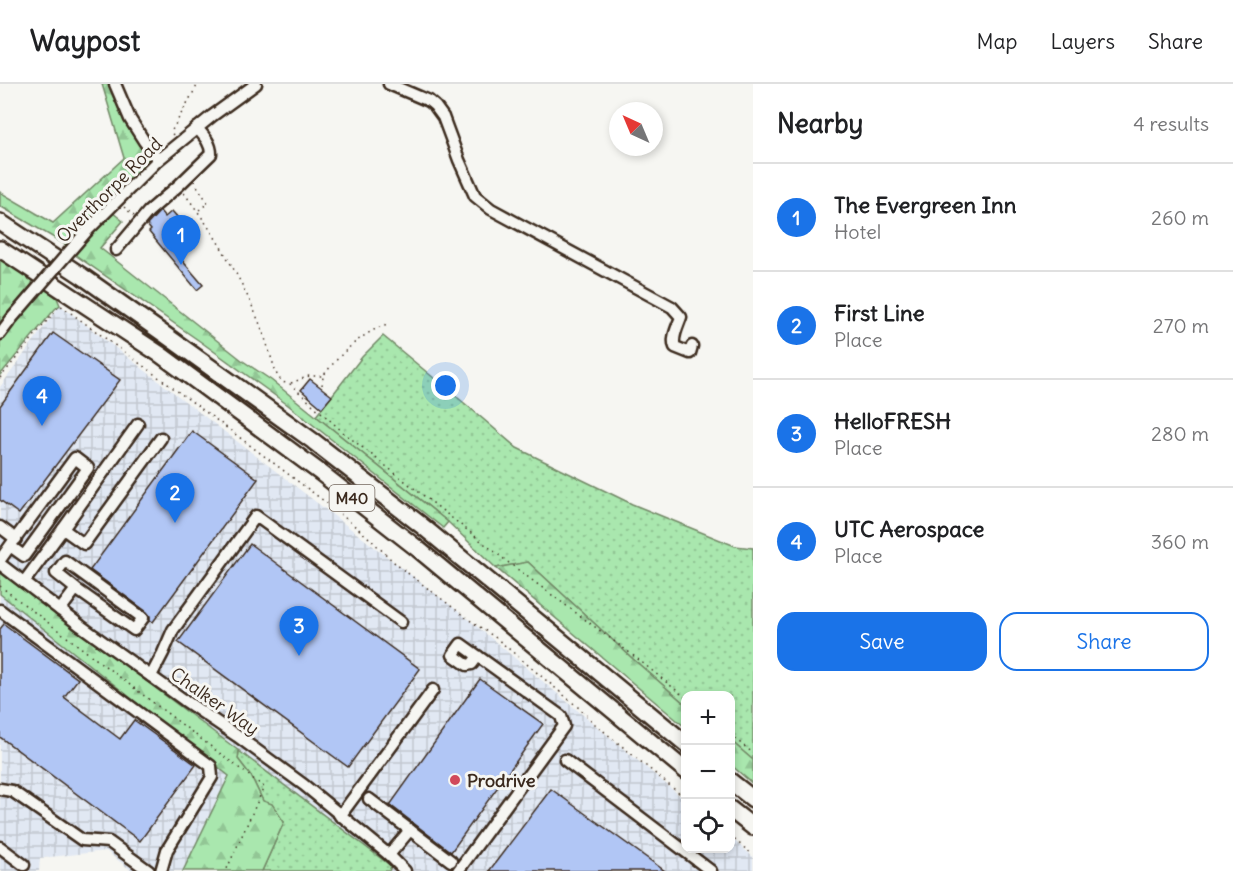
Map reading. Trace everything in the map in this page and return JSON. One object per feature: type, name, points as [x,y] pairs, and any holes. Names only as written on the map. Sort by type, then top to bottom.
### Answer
[{"type":"highway","name":"M40","points":[[0,222],[82,276],[313,441],[421,525],[681,740]]},
{"type":"highway","name":"M40","points":[[0,249],[161,355],[321,473],[418,549],[681,767]]},
{"type":"highway","points":[[735,785],[753,799]]},
{"type":"highway","points":[[735,813],[753,827]]},
{"type":"street","points":[[116,84],[130,119],[158,160]]},
{"type":"street","name":"Overthorpe Road","points":[[0,334],[87,231],[158,160],[256,84]]},
{"type":"street","points":[[389,84],[429,101],[435,106],[443,117],[475,196],[491,209],[672,307],[681,317],[674,338],[675,347],[690,353],[692,346]]},
{"type":"street","points":[[116,249],[148,212],[211,154],[207,140],[197,128]]},
{"type":"street","points":[[24,582],[138,424]]},
{"type":"street","points":[[63,529],[84,544],[161,438]]},
{"type":"street","points":[[0,527],[13,543],[24,556],[88,468],[75,458],[13,543],[0,562]]},
{"type":"street","points":[[151,676],[173,630],[256,516],[401,622]]},
{"type":"street","points":[[65,561],[143,618],[134,630],[76,589],[56,573],[65,561]]},
{"type":"street","name":"Chalker Way","points":[[0,562],[81,626],[304,785],[389,855],[405,871]]},
{"type":"street","points":[[60,610],[76,589]]},
{"type":"street","points":[[0,610],[212,766],[212,777],[167,850],[161,871]]},
{"type":"street","points":[[458,871],[564,726],[561,717],[478,656]]},
{"type":"street","points":[[340,816],[433,690]]},
{"type":"street","points":[[565,760],[711,871]]},
{"type":"street","points":[[0,789],[12,791],[82,840],[109,842],[149,871]]},
{"type":"street","points":[[369,799],[451,861]]},
{"type":"street","points":[[389,855],[410,830]]},
{"type":"street","points":[[0,847],[24,865]]},
{"type":"path","points":[[180,142],[171,132],[198,84]]},
{"type":"path","points":[[189,175],[198,185],[208,203],[198,211]]},
{"type":"path","points":[[178,186],[219,242],[258,321],[277,375],[282,382],[290,384],[344,433],[681,694]]},
{"type":"path","points":[[117,201],[134,216]]},
{"type":"path","points":[[0,378],[60,305],[328,504],[367,536],[397,565],[496,638],[681,795]]},
{"type":"path","points":[[322,386],[323,376],[346,349],[359,339],[390,323]]},
{"type":"path","points":[[290,384],[309,376],[323,376]]},
{"type":"path","points":[[735,739],[753,753]]},
{"type":"path","points":[[735,840],[753,855]]},
{"type":"shaded area","points":[[60,305],[468,619],[681,797],[681,853],[735,853],[735,841],[753,857],[753,871],[186,871],[245,756],[0,571],[0,387]]},
{"type":"shaded area","points":[[0,594],[229,776],[183,871],[132,871],[106,851],[40,858],[39,871],[0,871]]},
{"type":"green space","points":[[102,84],[112,84],[151,157],[66,245],[0,206],[0,192],[53,223],[124,158]]},
{"type":"green space","points":[[112,212],[123,221],[100,248],[243,361],[271,380],[448,522],[443,528],[288,405],[74,254]]},
{"type":"green space","points":[[0,259],[32,280],[32,284],[0,325]]},
{"type":"green space","points":[[44,288],[57,298],[60,305],[0,375],[0,342]]},
{"type":"green space","points":[[383,336],[517,448],[632,504],[735,546],[753,548],[753,760],[735,744],[735,691],[681,691],[681,701],[528,562],[496,568],[448,522],[316,416],[362,357]]},
{"type":"green space","points":[[528,562],[681,701],[681,724],[496,568]]},
{"type":"green space","points":[[0,571],[239,751],[238,759],[251,776],[263,801],[272,804],[284,822],[262,871],[183,871],[229,776],[0,594]]},
{"type":"green space","points":[[735,744],[753,760],[753,784],[735,768]]},
{"type":"green space","points":[[239,751],[391,866],[389,871],[262,871],[284,822],[263,801],[251,776],[238,759]]},
{"type":"building","points":[[160,211],[165,217],[172,211],[179,219],[167,228],[175,240],[169,245],[203,285],[197,290],[149,232],[151,230],[147,225]]},
{"type":"building","points":[[53,333],[120,380],[19,514],[0,500],[0,406]]},
{"type":"building","points":[[310,379],[332,396],[322,408],[301,390]]},
{"type":"building","points":[[192,431],[258,479],[153,622],[147,612],[90,570]]},
{"type":"building","points":[[250,544],[420,669],[348,767],[178,642]]},
{"type":"building","points":[[4,624],[78,679],[64,697],[120,739],[134,720],[196,765],[140,841],[0,737],[0,629]]},
{"type":"building","name":"Prodrive","points":[[480,679],[543,724],[451,852],[390,805]]},
{"type":"building","points":[[551,789],[665,871],[489,871]]},
{"type":"place","name":"The Evergreen Inn","points":[[181,265]]},
{"type":"place","name":"UTC Aerospace","points":[[42,426]]},
{"type":"place","name":"First Line","points":[[175,523]]},
{"type":"place","name":"HelloFRESH","points":[[299,656]]},
{"type":"place","name":"Prodrive","points":[[455,780]]}]
